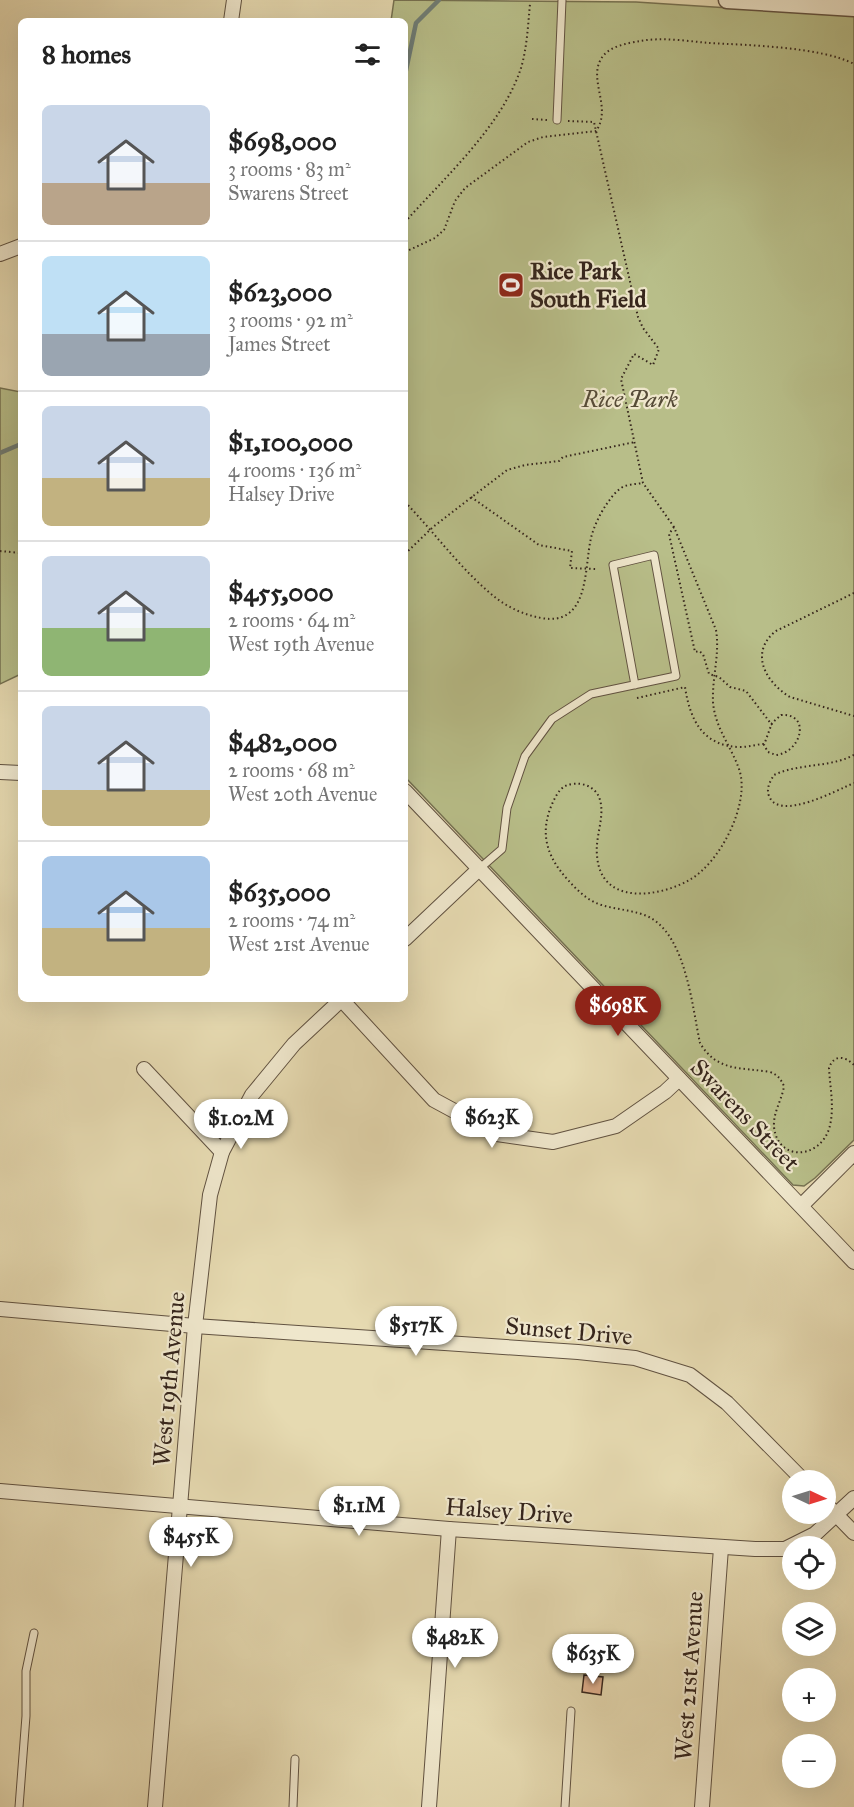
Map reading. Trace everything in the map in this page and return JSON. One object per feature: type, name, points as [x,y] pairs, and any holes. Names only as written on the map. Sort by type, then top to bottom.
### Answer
[{"type":"street","points":[[231,18],[234,0]]},
{"type":"street","points":[[727,0],[801,2],[854,8]]},
{"type":"street","points":[[0,254],[18,247]]},
{"type":"street","points":[[0,771],[18,773]]},
{"type":"street","name":"Swarens Street","points":[[408,794],[854,1262]]},
{"type":"street","points":[[408,936],[479,869]]},
{"type":"street","name":"West 19th Avenue","points":[[155,1807],[195,1326],[210,1195],[222,1152],[252,1095],[294,1044],[338,1002]]},
{"type":"street","points":[[344,1002],[434,1100],[497,1134],[552,1142],[616,1126],[665,1092],[679,1079]]},
{"type":"street","points":[[144,1069],[222,1152]]},
{"type":"street","points":[[802,1205],[854,1153]]},
{"type":"street","name":"Sunset Drive","points":[[0,1309],[195,1326],[566,1351],[635,1358],[690,1375],[727,1403],[793,1470]]},
{"type":"street","name":"Halsey Drive","points":[[0,1491],[449,1529],[721,1548],[785,1549],[815,1534],[854,1498]]},
{"type":"street","points":[[837,1515],[854,1533]]},
{"type":"street","points":[[429,1807],[449,1529]]},
{"type":"street","name":"West 21st Avenue","points":[[702,1807],[721,1548]]},
{"type":"lane","points":[[557,120],[562,0]]},
{"type":"lane","points":[[479,869],[502,849],[507,808],[525,756],[552,719],[591,694],[635,685],[676,676],[654,555],[613,565],[635,685]]},
{"type":"lane","points":[[19,1807],[26,1716],[26,1671],[34,1633]]},
{"type":"lane","points":[[565,1807],[571,1711]]},
{"type":"lane","points":[[292,1807],[295,1759]]},
{"type":"path","points":[[408,219],[483,135],[505,105],[524,58],[530,4]]},
{"type":"path","points":[[596,131],[603,116],[598,78],[601,59],[613,48],[631,43],[648,40],[755,46],[805,51],[854,64]]},
{"type":"path","points":[[594,122],[638,317],[649,338],[659,349],[653,365],[634,354],[621,379],[643,483],[674,527],[716,630],[718,642],[714,702],[716,717],[739,770],[742,795],[727,834],[712,860],[693,878],[668,889],[641,894],[622,891],[609,883],[603,874],[597,854],[600,801],[595,791],[582,784],[568,784],[562,787],[551,806],[545,831],[548,850],[563,874],[588,898],[604,906],[648,916],[664,928],[678,953],[700,1043],[710,1058],[728,1066],[770,1072],[778,1075],[781,1080],[784,1086],[774,1115],[774,1127],[778,1138],[788,1150],[795,1153],[806,1152],[826,1137],[832,1111],[829,1068],[831,1061],[844,1057],[854,1065]]},
{"type":"path","points":[[408,250],[444,230],[455,201],[465,188],[528,142],[543,137],[596,131]]},
{"type":"path","points":[[408,551],[471,497],[507,470],[525,465],[560,461],[563,457],[634,442]]},
{"type":"path","points":[[408,504],[498,600],[526,615],[548,619],[568,614],[580,599],[584,588],[591,536],[605,506],[619,489],[627,485],[643,483]]},
{"type":"path","points":[[471,497],[539,545],[572,551],[570,568],[596,569]]},
{"type":"path","points":[[674,527],[669,534],[695,652],[701,652],[708,672],[730,687],[746,691],[772,725]]},
{"type":"path","points":[[0,551],[18,553]]},
{"type":"path","points":[[854,592],[776,631],[768,637],[761,652],[765,671],[783,693],[854,717]]},
{"type":"path","points":[[637,698],[685,687],[689,709],[699,729],[713,741],[744,747],[765,744]]},
{"type":"path","points":[[781,715],[795,718],[799,727],[798,741],[788,752],[776,755],[768,752],[765,744],[772,725],[781,715]]},
{"type":"path","points":[[854,755],[828,764],[781,772],[771,780],[768,795],[778,806],[794,807],[854,783]]},
{"type":"green space","name":"Rice Park","points":[[394,0],[636,2],[854,16],[854,1140],[804,1186],[793,1185],[408,780],[408,18],[391,18]]},
{"type":"green space","points":[[0,388],[18,391],[18,675],[0,684]]},
{"type":"building","points":[[584,1675],[603,1677],[601,1695],[582,1692]]},
{"type":"waterway","points":[[408,61],[416,23],[439,0]]},
{"type":"waterway","points":[[0,453],[18,445]]},
{"type":"place","name":"Rice Park South Field","points":[[511,285]]}]
